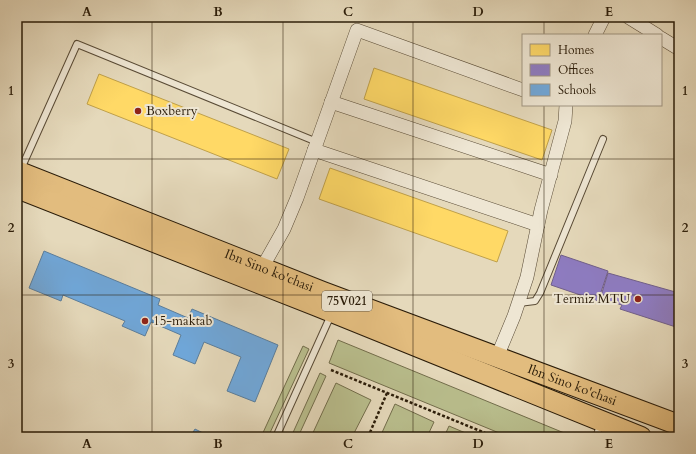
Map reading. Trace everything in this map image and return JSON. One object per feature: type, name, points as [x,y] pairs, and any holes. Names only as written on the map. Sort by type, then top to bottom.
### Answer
[{"type":"main road","name":"Ibn Sino ko'chasi","points":[[18,177],[679,426]]},
{"type":"main road","name":"Ibn Sino ko'chasi","points":[[18,177],[332,312],[599,430],[641,437]]},
{"type":"street","points":[[596,34],[604,17]]},
{"type":"street","points":[[628,17],[655,34]]},
{"type":"street","points":[[262,268],[284,229],[316,146],[357,30],[522,90]]},
{"type":"street","points":[[662,39],[679,49]]},
{"type":"street","points":[[331,102],[551,175]]},
{"type":"street","points":[[497,357],[526,278],[565,121],[565,106]]},
{"type":"street","points":[[316,146],[538,225]]},
{"type":"lane","points":[[18,177],[77,44],[316,146]]},
{"type":"lane","points":[[518,303],[535,301],[540,293],[603,139]]},
{"type":"lane","points":[[276,437],[332,312]]},
{"type":"path","points":[[331,370],[495,437]]},
{"type":"path","points":[[368,437],[387,393]]},
{"type":"green space","points":[[338,340],[574,437],[509,437],[329,363]]},
{"type":"green space","points":[[303,346],[309,349],[268,437],[261,437]]},
{"type":"green space","points":[[320,373],[326,376],[298,437],[291,437]]},
{"type":"green space","points":[[336,383],[371,400],[352,437],[311,437]]},
{"type":"green space","points":[[395,404],[434,422],[427,437],[380,437]]},
{"type":"green space","points":[[449,426],[475,437],[444,437]]},
{"type":"building: Homes","points":[[374,68],[552,130],[542,160],[364,99]]},
{"type":"building: Homes","points":[[99,74],[289,149],[277,179],[87,104]]},
{"type":"building: Homes","points":[[330,168],[508,231],[497,262],[319,199]]},
{"type":"building: Offices","points":[[561,255],[608,271],[598,301],[551,285]]},
{"type":"building: Offices","points":[[608,273],[679,293],[679,328],[620,309],[622,305],[600,299]]},
{"type":"building: Schools","points":[[44,251],[160,299],[158,305],[188,318],[192,309],[278,345],[255,402],[227,391],[241,357],[204,342],[195,364],[173,355],[181,335],[151,322],[145,336],[122,326],[125,321],[63,295],[61,301],[29,288]]},
{"type":"building: Schools","points":[[195,429],[211,437],[190,437]]},
{"type":"place","name":"Boxberry","points":[[138,111]]},
{"type":"place","name":"Termiz MTU","points":[[638,299]]},
{"type":"place","name":"15-maktab","points":[[145,321]]}]
